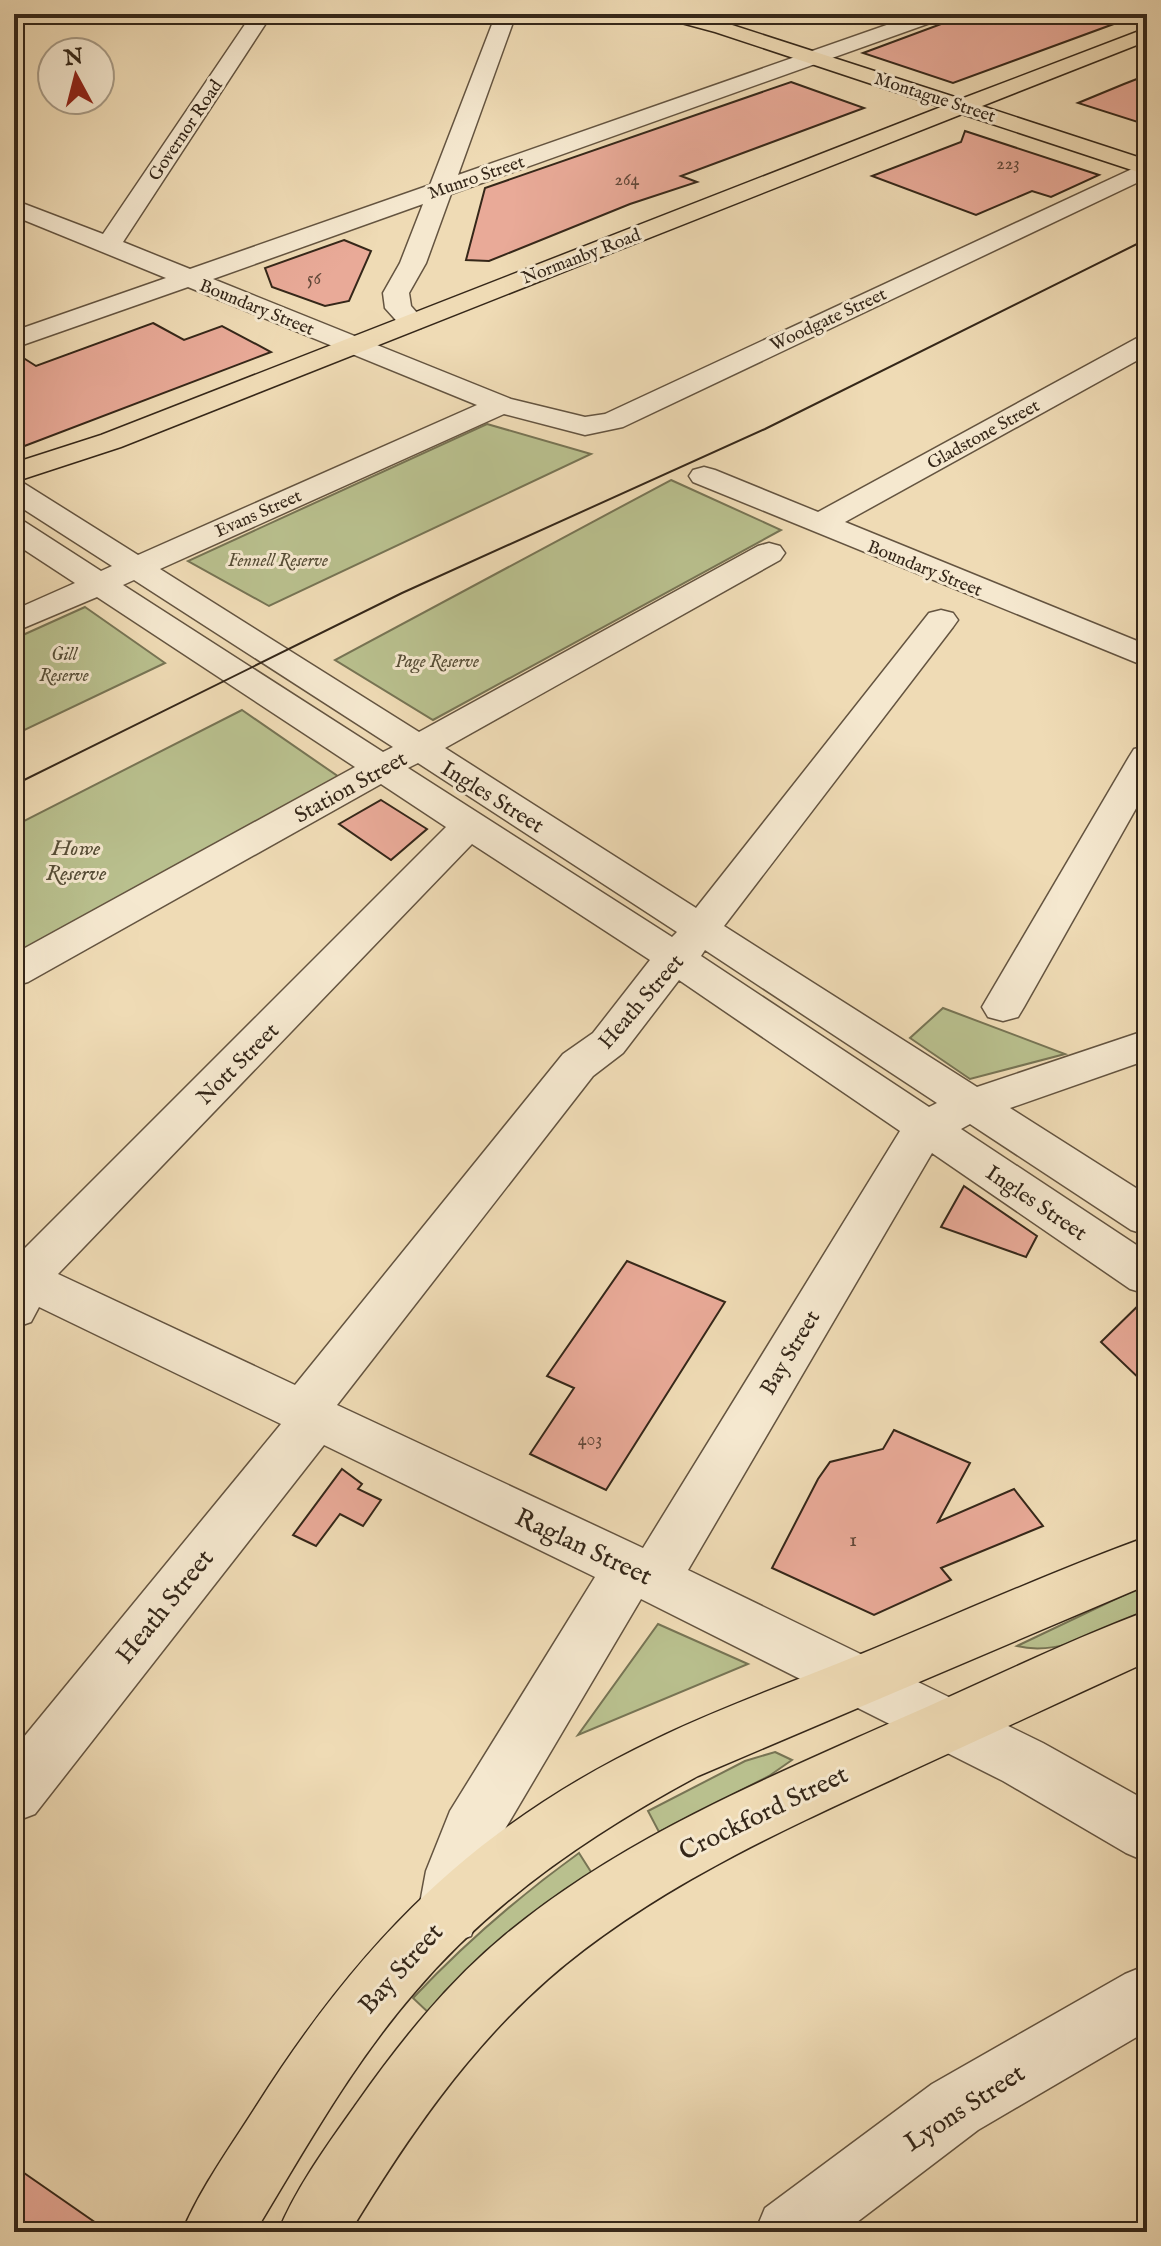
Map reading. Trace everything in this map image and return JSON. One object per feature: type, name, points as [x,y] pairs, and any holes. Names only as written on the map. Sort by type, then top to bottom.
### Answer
[{"type":"main road","name":"Montague Street","points":[[670,14],[814,57],[1147,168]]},
{"type":"main road","name":"Montague Street","points":[[693,14],[722,28]]},
{"type":"main road","name":"Normanby Road","points":[[14,473],[111,441],[1147,34]]},
{"type":"main road","points":[[449,1914],[515,1857],[614,1791],[716,1740],[1147,1560]]},
{"type":"main road","name":"Crockford Street","points":[[312,2232],[362,2151],[428,2064],[468,2016],[563,1927],[675,1854],[757,1811],[1147,1636]]},
{"type":"main road","name":"Bay Street","points":[[216,2232],[366,2003],[421,1938],[449,1914]]},
{"type":"street","points":[[14,22],[21,14]]},
{"type":"street","name":"Governor Road","points":[[108,246],[262,14]]},
{"type":"street","points":[[412,322],[398,308],[396,295],[413,263],[506,14]]},
{"type":"street","name":"Munro Street","points":[[14,340],[937,14]]},
{"type":"street","name":"Woodgate Street","points":[[501,405],[585,426],[608,423],[1147,168]]},
{"type":"street","name":"Boundary Street","points":[[14,207],[501,405]]},
{"type":"street","points":[[413,263],[420,296],[445,309]]},
{"type":"street","name":"Gladstone Street","points":[[812,521],[1147,344]]},
{"type":"street","name":"Evans Street","points":[[14,622],[501,405]]},
{"type":"street","name":"Boundary Street","points":[[704,476],[1147,657]]},
{"type":"street","name":"Ingles Street","points":[[14,490],[235,675],[400,758],[688,944],[927,1128],[1147,1276]]},
{"type":"street","name":"Station Street","points":[[14,972],[771,552],[812,521]]},
{"type":"street","name":"Ingles Street","points":[[14,529],[117,576]]},
{"type":"street","name":"Heath Street","points":[[14,1794],[578,1065],[608,1043],[941,620]]},
{"type":"street","points":[[1003,1007],[1147,757]]},
{"type":"street","name":"Ingles Street","points":[[400,758],[470,824],[970,1105],[1147,1218]]},
{"type":"street","name":"Nott Street","points":[[20,1288],[42,1261],[470,824]]},
{"type":"street","points":[[927,1128],[970,1105],[1147,1045]]},
{"type":"street","name":"Bay Street","points":[[449,1914],[456,1871],[471,1831],[642,1573],[927,1128]]},
{"type":"street","name":"Raglan Street","points":[[20,1288],[309,1416],[642,1573],[1038,1769],[1147,1833]]},
{"type":"street","name":"Lyons Street","points":[[789,2232],[955,2107],[1147,1996]]},
{"type":"green space","name":"Fennell Reserve","points":[[487,424],[591,454],[269,606],[188,561]]},
{"type":"green space","name":"Page Reserve","points":[[671,480],[781,530],[433,720],[335,660]]},
{"type":"green space","name":"Gill Reserve","points":[[85,607],[165,663],[14,735],[14,639]]},
{"type":"green space","name":"Howe Reserve","points":[[242,710],[339,777],[14,961],[14,826]]},
{"type":"green space","points":[[943,1008],[1065,1054],[970,1079],[910,1038]]},
{"type":"green space","points":[[1147,1584],[1147,1610],[1067,1644],[1051,1648],[1017,1646]]},
{"type":"green space","points":[[658,1624],[748,1664],[578,1735]]},
{"type":"green space","points":[[775,1752],[792,1760],[769,1776],[659,1832],[648,1811],[745,1761]]},
{"type":"green space","points":[[579,1853],[593,1875],[433,2017],[413,1998],[492,1922]]},
{"type":"building","points":[[968,14],[1129,14],[1130,18],[953,83],[863,53]]},
{"type":"building","points":[[1147,75],[1147,125],[1078,103],[1124,84]]},
{"type":"building","points":[[791,82],[864,108],[681,176],[697,182],[630,204],[489,261],[466,260],[485,188]]},
{"type":"building","points":[[965,131],[1099,175],[1051,197],[1032,191],[976,215],[872,176],[961,142]]},
{"type":"building","points":[[344,240],[371,251],[349,301],[325,306],[272,287],[265,268]]},
{"type":"building","points":[[153,323],[184,340],[222,326],[271,352],[14,450],[14,352],[36,366]]},
{"type":"building","points":[[381,800],[427,829],[391,860],[339,824]]},
{"type":"building","points":[[964,1186],[1037,1236],[1026,1257],[941,1227]]},
{"type":"building","points":[[627,1261],[725,1302],[606,1490],[530,1454],[574,1388],[547,1376]]},
{"type":"building","points":[[1147,1297],[1147,1386],[1101,1342]]},
{"type":"building","points":[[894,1430],[970,1463],[938,1522],[1014,1489],[1043,1526],[941,1568],[951,1580],[874,1615],[772,1568],[830,1462],[883,1449]]},
{"type":"building","points":[[342,1469],[362,1484],[358,1489],[381,1500],[363,1526],[340,1514],[316,1546],[293,1535]]},
{"type":"building","points":[[14,2166],[109,2232],[14,2232]]},
{"type":"tram line","points":[[14,785],[402,593],[765,429],[1147,239]]}]
